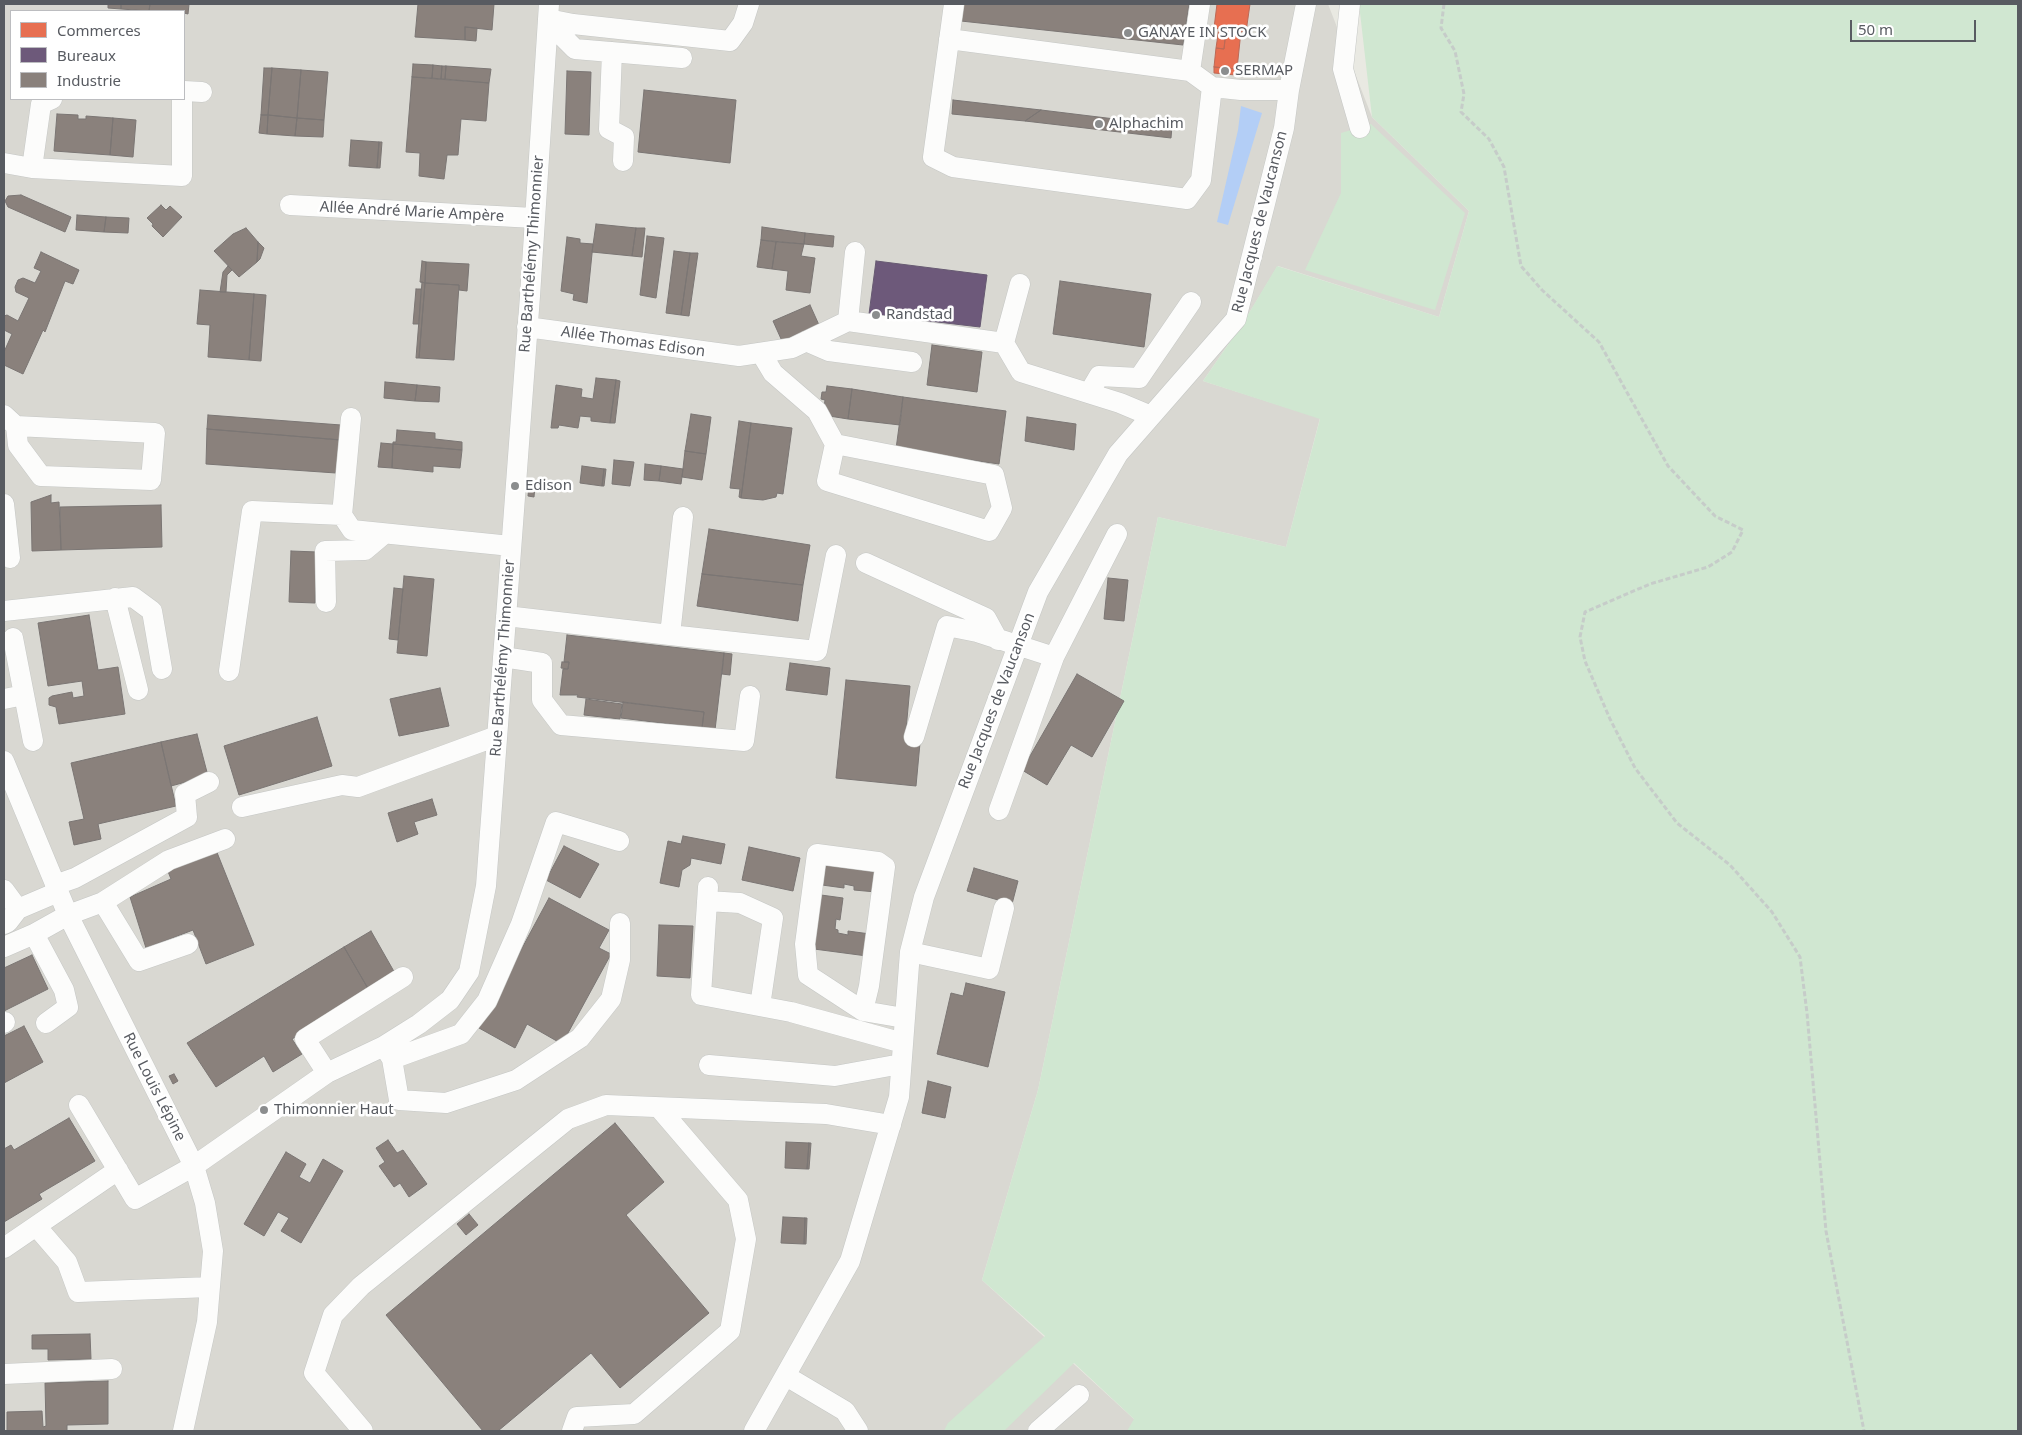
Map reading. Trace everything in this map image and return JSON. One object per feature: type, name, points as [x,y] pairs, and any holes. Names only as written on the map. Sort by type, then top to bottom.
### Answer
[{"type":"street","points":[[551,15],[730,41],[743,23],[749,4]]},
{"type":"street","points":[[954,4],[933,158],[953,167],[1187,198],[1201,180],[1212,87]]},
{"type":"street","points":[[1190,71],[1200,4]]},
{"type":"street","name":"Rue Jacques de Vaucanson","points":[[754,1431],[850,1261],[899,1097],[910,952],[924,897],[1038,592],[1118,454],[1236,319],[1284,128],[1289,90],[1306,4]]},
{"type":"street","points":[[1350,4],[1343,69],[1360,128]]},
{"type":"street","points":[[551,15],[564,38],[575,48],[682,58]]},
{"type":"street","name":"Rue Barthélémy Thimonnier","points":[[118,1170],[135,1199],[194,1166],[327,1073],[388,1053],[450,1000],[468,972],[486,886],[534,218],[551,15]]},
{"type":"street","points":[[949,39],[1190,71],[1212,87],[1241,90],[1289,90]]},
{"type":"street","points":[[612,52],[609,129],[624,137],[623,162]]},
{"type":"street","points":[[32,168],[41,104],[50,100]]},
{"type":"street","points":[[4,163],[32,168],[182,176],[182,100]]},
{"type":"street","name":"Allée André Marie Ampère","points":[[290,205],[534,218]]},
{"type":"street","points":[[855,252],[848,321],[1004,343]]},
{"type":"street","points":[[1020,284],[1004,343],[1022,372],[1120,403],[1151,416]]},
{"type":"street","points":[[1089,393],[1100,376],[1139,378],[1191,302]]},
{"type":"street","name":"Allée Thomas Edison","points":[[527,327],[739,356],[792,348],[848,321]]},
{"type":"street","points":[[806,342],[829,351],[912,362]]},
{"type":"street","points":[[761,353],[773,373],[817,411],[835,444],[827,481],[989,531],[1002,508],[994,475],[835,444]]},
{"type":"street","points":[[351,418],[342,514],[352,530],[511,546]]},
{"type":"street","points":[[10,420],[155,433],[151,480],[41,476],[18,445],[10,420]]},
{"type":"street","points":[[4,504],[10,558]]},
{"type":"street","points":[[229,671],[252,511],[342,514]]},
{"type":"street","points":[[670,634],[683,517]]},
{"type":"street","points":[[326,602],[325,551],[365,550],[384,534]]},
{"type":"street","points":[[999,810],[1054,657],[1118,534]]},
{"type":"street","points":[[506,616],[818,652],[836,555]]},
{"type":"street","points":[[866,563],[986,618],[998,640]]},
{"type":"street","points":[[4,611],[132,596],[152,611],[162,669]]},
{"type":"street","points":[[115,598],[138,690]]},
{"type":"street","points":[[914,737],[948,626],[977,632],[1054,657]]},
{"type":"street","points":[[13,638],[33,740]]},
{"type":"street","points":[[503,657],[542,663],[542,700],[561,726],[744,741],[750,696]]},
{"type":"street","points":[[4,698],[24,694]]},
{"type":"street","points":[[242,807],[342,785],[358,787],[497,736]]},
{"type":"street","name":"Rue Louis Lépine","points":[[4,761],[68,915],[194,1166],[205,1204],[213,1251],[207,1322],[184,1431]]},
{"type":"street","points":[[4,924],[8,922],[18,909],[187,817],[185,794],[209,782]]},
{"type":"street","points":[[619,841],[556,822],[521,924],[487,1001],[461,1034],[388,1053],[399,1100],[446,1103],[516,1080],[580,1038],[611,999],[620,960],[620,923]]},
{"type":"street","points":[[4,947],[34,934],[68,915],[103,902],[169,860],[225,839]]},
{"type":"street","points":[[863,1010],[869,986],[885,867],[878,862],[817,854],[805,944],[808,974],[863,1010],[904,1018]]},
{"type":"street","points":[[4,890],[18,909]]},
{"type":"street","points":[[760,1006],[774,918],[740,903],[707,894],[701,995],[791,1012],[902,1043]]},
{"type":"street","points":[[103,902],[139,961],[188,944]]},
{"type":"street","points":[[910,952],[989,969],[1004,908]]},
{"type":"street","points":[[34,934],[64,990],[68,1007],[46,1023]]},
{"type":"street","points":[[327,1073],[305,1039],[403,977]]},
{"type":"street","points":[[709,1064],[835,1076],[901,1064]]},
{"type":"street","points":[[4,1248],[118,1170],[80,1105]]},
{"type":"street","points":[[363,1431],[314,1373],[333,1315],[361,1286],[568,1119],[606,1105],[660,1109],[826,1114],[891,1125]]},
{"type":"street","points":[[572,1431],[577,1417],[634,1414],[730,1331],[746,1239],[738,1200],[660,1109]]},
{"type":"street","points":[[36,1226],[67,1262],[78,1292],[210,1288]]},
{"type":"street","points":[[4,1374],[112,1369]]},
{"type":"street","points":[[786,1376],[845,1411],[858,1431]]},
{"type":"street","points":[[1038,1431],[1079,1395]]},
{"type":"path","points":[[1444,4],[1441,28],[1455,51],[1464,94],[1461,112],[1489,140],[1504,167],[1521,266],[1542,290],[1599,342],[1668,466],[1715,516],[1743,530],[1732,552],[1708,567],[1650,584],[1585,612],[1580,637],[1589,670],[1610,719],[1635,768],[1677,824],[1730,865],[1772,912],[1800,957],[1826,1231],[1864,1431]]},
{"type":"shaded area","points":[[4,4],[1328,4],[1372,117],[1469,211],[1439,317],[1278,266],[1243,323],[1203,381],[1320,418],[1286,547],[1158,517],[1038,1090],[982,1280],[1147,1431],[4,1431]]},
{"type":"green space","points":[[1359,4],[2018,4],[2018,1431],[1127,1431],[1134,1419],[1074,1363],[1004,1431],[944,1431],[948,1423],[1045,1336],[982,1280],[1038,1090],[1158,517],[1286,547],[1320,419],[1203,381],[1243,323],[1277,266],[1439,317],[1469,211],[1372,117]]},
{"type":"green space","points":[[1371,124],[1465,213],[1435,310],[1305,270],[1341,193],[1341,133]]},
{"type":"water","points":[[1241,106],[1262,113],[1228,225],[1217,222],[1238,130]]},
{"type":"building: Commerces","points":[[1217,4],[1250,4],[1246,32],[1241,31],[1237,69],[1214,67],[1216,48],[1224,49],[1226,30],[1214,28]]},
{"type":"building: Commerces","points":[[1219,28],[1226,30],[1224,49],[1216,48]]},
{"type":"building: Commerces","name":"SERMAP","points":[[1214,67],[1237,69],[1236,75],[1214,73]]},
{"type":"building: Bureaux","points":[[876,261],[987,275],[980,327],[869,314]]},
{"type":"building: Industrie","points":[[108,4],[121,4],[121,9],[108,8]]},
{"type":"building: Industrie","points":[[121,4],[150,4],[149,10],[121,9]]},
{"type":"building: Industrie","points":[[150,4],[189,4],[188,14],[185,13],[185,10],[149,10]]},
{"type":"building: Industrie","points":[[418,4],[494,4],[492,30],[465,27],[465,40],[415,37]]},
{"type":"building: Industrie","name":"GANAYE IN STOCK","points":[[963,4],[1189,4],[1183,45],[961,21]]},
{"type":"building: Industrie","points":[[465,27],[477,28],[476,41],[465,40]]},
{"type":"building: Industrie","points":[[413,64],[433,65],[432,78],[412,77]]},
{"type":"building: Industrie","points":[[433,65],[442,66],[441,79],[432,78]]},
{"type":"building: Industrie","points":[[442,66],[446,66],[445,79],[441,79]]},
{"type":"building: Industrie","points":[[446,66],[491,69],[489,83],[445,79]]},
{"type":"building: Industrie","points":[[264,68],[272,68],[268,115],[261,115]]},
{"type":"building: Industrie","points":[[272,68],[301,70],[297,118],[268,115]]},
{"type":"building: Industrie","points":[[301,70],[328,72],[324,120],[297,118]]},
{"type":"building: Industrie","points":[[567,71],[591,72],[589,135],[565,134]]},
{"type":"building: Industrie","points":[[412,77],[489,83],[486,121],[461,119],[458,155],[447,155],[444,179],[419,176],[420,153],[406,152]]},
{"type":"building: Industrie","points":[[644,90],[736,100],[730,163],[638,152]]},
{"type":"building: Industrie","points":[[953,100],[1041,110],[1025,121],[952,114]]},
{"type":"building: Industrie","name":"Alphachim","points":[[1041,110],[1172,126],[1171,138],[1025,121]]},
{"type":"building: Industrie","points":[[57,114],[78,115],[78,119],[86,119],[86,116],[113,118],[110,155],[54,151]]},
{"type":"building: Industrie","points":[[261,115],[268,115],[267,134],[259,133]]},
{"type":"building: Industrie","points":[[268,115],[297,118],[295,136],[267,134]]},
{"type":"building: Industrie","points":[[113,118],[136,120],[133,157],[110,155]]},
{"type":"building: Industrie","points":[[297,118],[324,120],[323,137],[295,136]]},
{"type":"building: Industrie","points":[[351,140],[379,142],[377,168],[349,166]]},
{"type":"building: Industrie","points":[[379,142],[382,142],[380,168],[377,168]]},
{"type":"building: Industrie","points":[[21,195],[71,217],[65,232],[8,207],[5,201],[8,196]]},
{"type":"building: Industrie","points":[[161,205],[166,210],[170,206],[182,217],[163,237],[147,218]]},
{"type":"building: Industrie","points":[[77,215],[106,217],[104,232],[76,230]]},
{"type":"building: Industrie","points":[[106,217],[129,218],[128,233],[104,232]]},
{"type":"building: Industrie","points":[[596,224],[636,228],[632,256],[592,252]]},
{"type":"building: Industrie","points":[[762,227],[805,233],[804,244],[761,240]]},
{"type":"building: Industrie","points":[[246,228],[258,242],[257,262],[239,277],[214,251],[233,234]]},
{"type":"building: Industrie","points":[[636,228],[645,228],[642,257],[632,256]]},
{"type":"building: Industrie","points":[[805,233],[834,236],[833,247],[804,244]]},
{"type":"building: Industrie","points":[[647,236],[664,238],[656,298],[640,295]]},
{"type":"building: Industrie","points":[[567,237],[580,239],[580,243],[593,244],[587,303],[573,300],[574,294],[561,291]]},
{"type":"building: Industrie","points":[[761,240],[776,242],[772,269],[757,267]]},
{"type":"building: Industrie","points":[[258,242],[264,248],[257,262]]},
{"type":"building: Industrie","points":[[776,242],[804,244],[801,256],[815,258],[810,293],[786,290],[788,271],[772,269]]},
{"type":"building: Industrie","points":[[674,251],[690,253],[681,315],[666,313]]},
{"type":"building: Industrie","points":[[41,252],[79,270],[73,284],[65,281],[45,332],[43,330],[23,374],[4,365],[4,352],[12,334],[4,330],[4,316],[7,315],[18,321],[29,298],[16,292],[15,287],[18,280],[23,278],[35,283],[41,271],[34,268]]},
{"type":"building: Industrie","points":[[690,253],[698,253],[689,316],[681,315]]},
{"type":"building: Industrie","points":[[422,261],[426,262],[425,283],[420,282]]},
{"type":"building: Industrie","points":[[426,262],[469,264],[467,291],[459,290],[459,285],[425,283]]},
{"type":"building: Industrie","points":[[228,266],[232,270],[227,275],[226,292],[220,292],[223,272]]},
{"type":"building: Industrie","points":[[1060,281],[1151,294],[1144,347],[1053,334]]},
{"type":"building: Industrie","points":[[422,282],[425,283],[419,358],[416,358]]},
{"type":"building: Industrie","points":[[425,283],[459,285],[454,360],[419,358]]},
{"type":"building: Industrie","points":[[416,289],[421,289],[419,324],[413,324]]},
{"type":"building: Industrie","points":[[200,290],[254,294],[249,360],[208,357],[210,325],[197,324]]},
{"type":"building: Industrie","points":[[254,294],[266,295],[261,361],[249,360]]},
{"type":"building: Industrie","points":[[810,305],[819,325],[782,341],[773,321]]},
{"type":"building: Industrie","points":[[932,345],[982,352],[977,392],[927,385]]},
{"type":"building: Industrie","points":[[596,378],[616,380],[610,423],[591,421],[591,417],[580,416],[578,428],[559,425],[558,428],[551,428],[556,385],[582,389],[581,397],[593,399]]},
{"type":"building: Industrie","points":[[616,380],[620,381],[615,423],[610,423]]},
{"type":"building: Industrie","points":[[385,382],[417,385],[415,401],[384,398]]},
{"type":"building: Industrie","points":[[417,385],[440,387],[439,402],[415,401]]},
{"type":"building: Industrie","points":[[827,386],[852,389],[848,419],[823,415],[825,400],[821,399],[822,392],[826,392]]},
{"type":"building: Industrie","points":[[852,389],[903,397],[900,425],[848,419]]},
{"type":"building: Industrie","points":[[903,397],[1006,411],[999,464],[896,449]]},
{"type":"building: Industrie","points":[[691,414],[711,417],[706,454],[685,451]]},
{"type":"building: Industrie","points":[[208,415],[341,425],[340,440],[207,429]]},
{"type":"building: Industrie","points":[[1027,417],[1076,424],[1074,450],[1025,441]]},
{"type":"building: Industrie","points":[[739,421],[751,423],[741,498],[739,497],[740,489],[730,488]]},
{"type":"building: Industrie","points":[[751,423],[792,428],[783,494],[777,493],[776,497],[763,500],[741,498]]},
{"type":"building: Industrie","points":[[207,429],[342,440],[336,473],[206,464]]},
{"type":"building: Industrie","points":[[397,430],[435,433],[435,439],[462,442],[462,450],[393,444],[393,442],[396,442]]},
{"type":"building: Industrie","points":[[381,443],[393,444],[392,468],[378,467]]},
{"type":"building: Industrie","points":[[393,444],[462,450],[460,468],[433,466],[433,472],[392,468]]},
{"type":"building: Industrie","points":[[685,451],[706,454],[702,480],[682,477]]},
{"type":"building: Industrie","points":[[614,460],[634,462],[630,486],[612,484]]},
{"type":"building: Industrie","points":[[645,464],[661,466],[659,481],[644,480]]},
{"type":"building: Industrie","points":[[582,466],[604,469],[602,486],[580,483]]},
{"type":"building: Industrie","points":[[661,466],[683,469],[681,484],[659,481]]},
{"type":"building: Industrie","points":[[604,469],[606,469],[604,486],[602,486]]},
{"type":"building: Industrie","points":[[529,486],[535,486],[534,497],[528,496]]},
{"type":"building: Industrie","points":[[51,495],[51,503],[59,502],[61,550],[32,551],[31,502]]},
{"type":"building: Industrie","points":[[161,505],[162,547],[61,550],[60,507]]},
{"type":"building: Industrie","points":[[709,529],[810,545],[803,585],[702,574]]},
{"type":"building: Industrie","points":[[291,551],[317,552],[315,603],[289,602]]},
{"type":"building: Industrie","points":[[702,574],[803,585],[798,621],[697,606]]},
{"type":"building: Industrie","points":[[404,576],[434,579],[427,656],[397,653]]},
{"type":"building: Industrie","points":[[1108,578],[1128,580],[1124,621],[1104,619]]},
{"type":"building: Industrie","points":[[394,588],[403,589],[398,640],[389,639]]},
{"type":"building: Industrie","points":[[89,615],[98,670],[118,667],[125,714],[59,724],[56,707],[49,705],[49,698],[72,692],[73,698],[84,696],[82,681],[48,686],[38,623]]},
{"type":"building: Industrie","points":[[567,635],[724,653],[715,730],[702,728],[704,712],[577,697],[578,695],[560,695],[563,669],[568,669],[569,662],[564,662]]},
{"type":"building: Industrie","points":[[724,653],[732,654],[730,675],[722,674]]},
{"type":"building: Industrie","points":[[562,662],[569,662],[568,669],[561,668]]},
{"type":"building: Industrie","points":[[790,663],[830,668],[827,695],[786,690]]},
{"type":"building: Industrie","points":[[1077,674],[1124,701],[1092,757],[1071,745],[1047,785],[1022,770]]},
{"type":"building: Industrie","points":[[846,680],[910,686],[905,741],[920,743],[916,786],[836,778]]},
{"type":"building: Industrie","points":[[440,688],[449,726],[399,736],[390,699]]},
{"type":"building: Industrie","points":[[586,699],[622,704],[620,719],[584,715]]},
{"type":"building: Industrie","points":[[623,702],[704,712],[702,728],[621,718]]},
{"type":"building: Industrie","points":[[317,717],[332,766],[239,795],[224,746]]},
{"type":"building: Industrie","points":[[197,734],[208,776],[171,786],[161,742]]},
{"type":"building: Industrie","points":[[161,742],[176,806],[98,824],[101,839],[74,845],[69,822],[84,819],[71,763]]},
{"type":"building: Industrie","points":[[432,799],[437,815],[414,822],[418,834],[397,842],[388,813]]},
{"type":"building: Industrie","points":[[683,836],[725,844],[721,864],[691,858],[690,865],[682,870],[679,887],[660,883],[668,841],[681,844]]},
{"type":"building: Industrie","points":[[564,846],[599,864],[580,898],[546,880]]},
{"type":"building: Industrie","points":[[749,847],[800,858],[793,891],[742,880]]},
{"type":"building: Industrie","points":[[216,850],[254,945],[206,964],[193,930],[146,948],[130,897],[171,879],[167,869]]},
{"type":"building: Industrie","points":[[825,864],[878,871],[876,892],[854,890],[854,886],[844,884],[844,888],[822,885]]},
{"type":"building: Industrie","points":[[974,868],[1018,881],[1012,904],[967,891]]},
{"type":"building: Industrie","points":[[821,895],[843,898],[840,920],[836,919],[835,929],[838,930],[838,933],[848,935],[848,931],[870,934],[867,956],[814,949]]},
{"type":"building: Industrie","points":[[549,898],[609,930],[599,948],[611,954],[562,1044],[527,1024],[515,1048],[479,1028]]},
{"type":"building: Industrie","points":[[659,925],[693,926],[690,978],[657,976]]},
{"type":"building: Industrie","points":[[371,931],[396,975],[370,992],[344,947]]},
{"type":"building: Industrie","points":[[344,947],[370,992],[292,1039],[302,1054],[273,1072],[264,1056],[216,1087],[187,1043]]},
{"type":"building: Industrie","points":[[32,955],[48,989],[4,1011],[4,968]]},
{"type":"building: Industrie","points":[[966,983],[1005,992],[988,1067],[937,1054],[951,993],[963,996]]},
{"type":"building: Industrie","points":[[24,1026],[43,1062],[4,1083],[4,1036]]},
{"type":"building: Industrie","points":[[174,1074],[178,1081],[173,1084],[169,1076]]},
{"type":"building: Industrie","points":[[928,1081],[951,1087],[945,1118],[922,1113]]},
{"type":"building: Industrie","points":[[69,1118],[95,1161],[39,1194],[42,1199],[4,1222],[4,1149],[11,1145],[14,1150]]},
{"type":"building: Industrie","points":[[615,1123],[664,1182],[626,1215],[709,1313],[620,1388],[591,1353],[498,1431],[483,1431],[386,1315]]},
{"type":"building: Industrie","points":[[388,1140],[397,1153],[403,1150],[427,1184],[409,1197],[400,1183],[394,1187],[379,1166],[385,1162],[376,1148]]},
{"type":"building: Industrie","points":[[786,1142],[809,1143],[807,1169],[785,1168]]},
{"type":"building: Industrie","points":[[809,1143],[811,1143],[809,1169],[807,1169]]},
{"type":"building: Industrie","points":[[286,1152],[306,1164],[299,1177],[310,1183],[323,1159],[343,1171],[301,1243],[281,1231],[289,1218],[278,1212],[264,1236],[244,1224]]},
{"type":"building: Industrie","points":[[469,1214],[478,1225],[466,1235],[457,1224]]},
{"type":"building: Industrie","points":[[783,1217],[805,1218],[804,1244],[781,1243]]},
{"type":"building: Industrie","points":[[805,1218],[807,1218],[806,1244],[804,1244]]},
{"type":"building: Industrie","points":[[90,1334],[91,1359],[48,1360],[48,1349],[32,1349],[32,1335]]},
{"type":"building: Industrie","points":[[108,1381],[108,1424],[67,1425],[67,1431],[7,1431],[7,1412],[42,1411],[43,1427],[46,1426],[45,1383]]},
{"type":"place","name":"GANAYE IN STOCK","points":[[1128,33]]},
{"type":"place","name":"SERMAP","points":[[1225,71]]},
{"type":"place","name":"Alphachim","points":[[1099,124]]},
{"type":"place","name":"Randstad","points":[[876,315]]},
{"type":"place","name":"Edison","points":[[515,486]]},
{"type":"place","name":"Thimonnier Haut","points":[[264,1110]]}]
